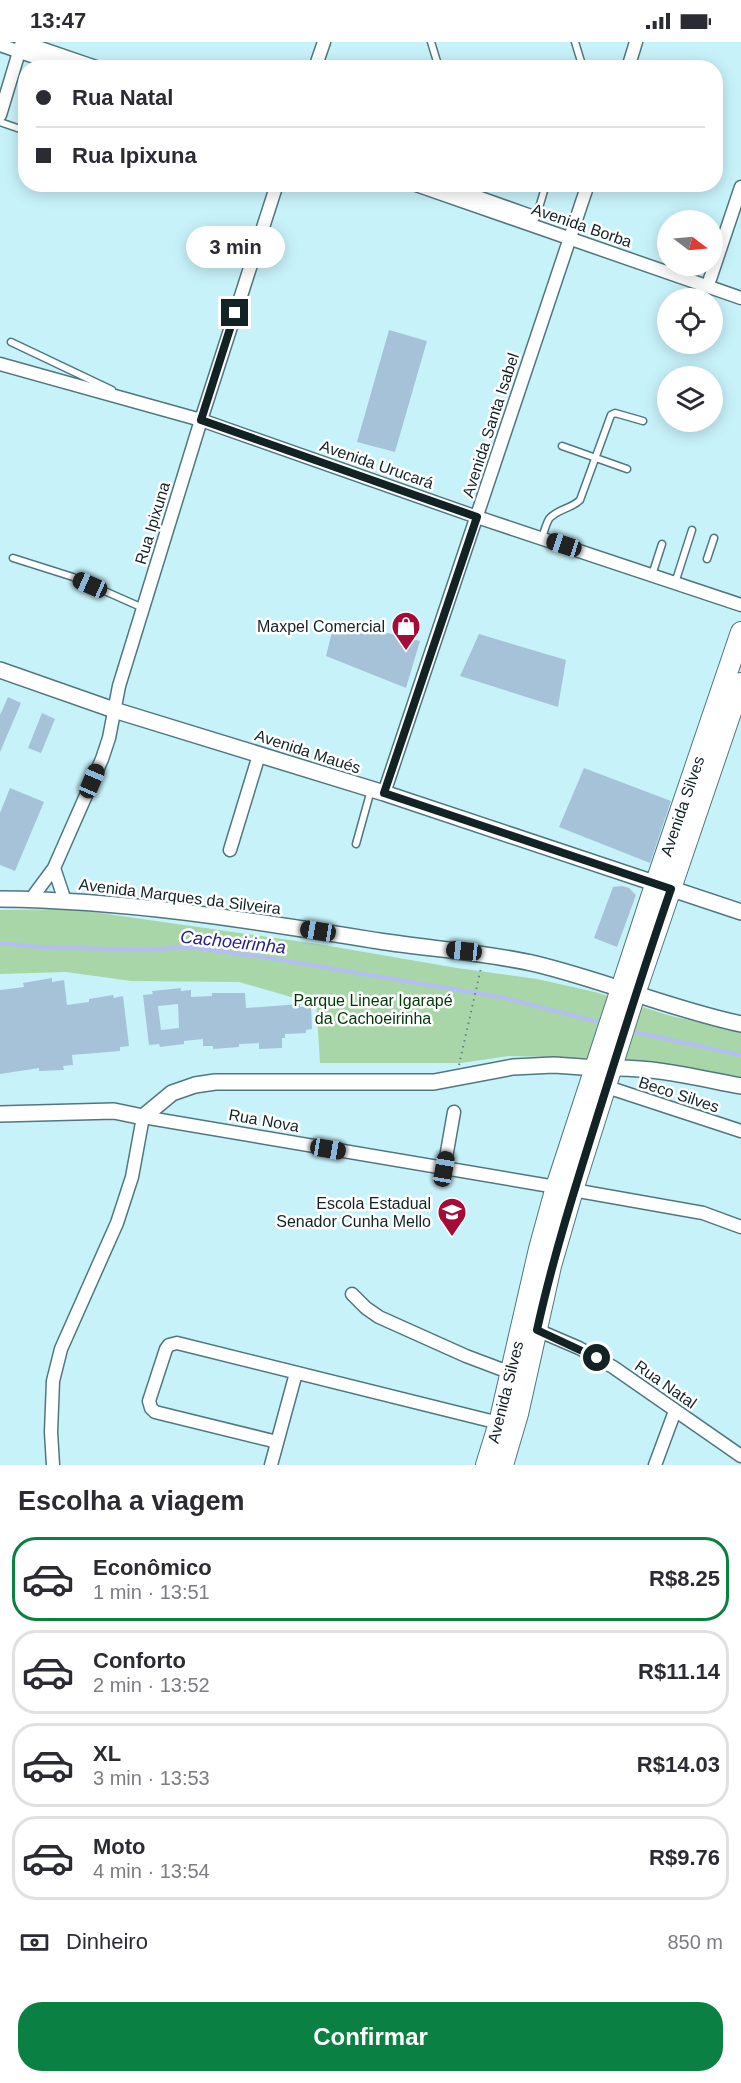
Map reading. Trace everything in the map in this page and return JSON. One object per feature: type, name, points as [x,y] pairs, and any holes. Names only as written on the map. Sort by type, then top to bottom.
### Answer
[{"type":"main road","name":"Avenida Silves","points":[[503,1465],[518,1414],[537,1330],[565,1189],[663,887],[741,632]]},
{"type":"main road","name":"Avenida Silves","points":[[663,887],[741,684]]},
{"type":"main road","name":"Avenida Silves","points":[[486,1465],[499,1423],[539,1249],[606,1087],[605,1063]]},
{"type":"street","points":[[318,60],[324,42]]},
{"type":"street","points":[[630,60],[636,42]]},
{"type":"street","points":[[0,45],[21,45],[72,60]]},
{"type":"street","points":[[21,45],[50,60]]},
{"type":"street","points":[[0,115],[21,45]]},
{"type":"street","points":[[710,279],[741,187]]},
{"type":"street","name":"Rua Ipixuna","points":[[31,899],[54,868],[102,759],[109,738],[119,686],[274,192]]},
{"type":"street","name":"Avenida Borba","points":[[438,192],[657,261]]},
{"type":"street","name":"Avenida Borba","points":[[463,192],[741,298]]},
{"type":"street","name":"Avenida Santa Isabel","points":[[377,792],[477,517],[585,192]]},
{"type":"street","name":"Avenida Borba","points":[[701,276],[741,290]]},
{"type":"street","name":"Avenida Urucará","points":[[0,364],[201,420],[477,517],[741,605]]},
{"type":"street","name":"Avenida Maués","points":[[0,670],[114,710],[377,792],[741,912]]},
{"type":"street","points":[[230,850],[259,755]]},
{"type":"street","points":[[54,868],[65,901]]},
{"type":"street","name":"Avenida Marques da Silveira","points":[[0,899],[65,901],[209,914],[404,945],[484,954],[537,964],[626,997],[741,1024]]},
{"type":"street","points":[[53,1465],[51,1432],[53,1381],[61,1349],[117,1223],[132,1177],[143,1117],[171,1093],[195,1084],[215,1082],[434,1082],[523,1066],[605,1063],[741,1086]]},
{"type":"street","name":"Beco Silves","points":[[606,1087],[741,1131]]},
{"type":"street","name":"Rua Nova","points":[[0,1114],[114,1111],[703,1213],[741,1227]]},
{"type":"street","points":[[444,1169],[454,1112]]},
{"type":"street","points":[[352,1294],[379,1317],[466,1356],[511,1373]]},
{"type":"street","name":"Rua Natal","points":[[537,1330],[597,1358],[741,1456]]},
{"type":"street","points":[[277,1442],[162,1415],[151,1408],[149,1401],[166,1349],[173,1343],[499,1423]]},
{"type":"street","points":[[271,1465],[296,1373]]},
{"type":"street","points":[[654,1465],[675,1411]]},
{"type":"lane","points":[[431,42],[437,60]]},
{"type":"lane","points":[[576,42],[581,60]]},
{"type":"lane","points":[[0,122],[18,128]]},
{"type":"lane","points":[[536,218],[544,192]]},
{"type":"lane","points":[[11,342],[134,401]]},
{"type":"lane","points":[[542,538],[548,520],[556,512],[575,505],[580,500],[611,415],[615,413],[643,421]]},
{"type":"lane","points":[[562,446],[627,469]]},
{"type":"lane","points":[[675,583],[692,530]]},
{"type":"lane","points":[[707,559],[714,538]]},
{"type":"lane","points":[[652,575],[662,544]]},
{"type":"lane","points":[[13,558],[73,577],[143,608]]},
{"type":"lane","name":"Avenida Santa Isabel","points":[[356,844],[377,792]]},
{"type":"path","points":[[457,1078],[481,967]]},
{"type":"green space","name":"Parque Linear Igarapé da Cachoeirinha","points":[[72,909],[318,944],[537,979],[595,992],[671,1016],[741,1031],[741,1080],[626,1059],[509,1056],[461,1063],[320,1063],[316,1000],[291,997],[239,982],[131,981],[66,972],[0,974],[0,910]]},
{"type":"building","points":[[389,330],[427,341],[395,452],[357,442]]},
{"type":"building","points":[[335,620],[420,641],[406,688],[326,656]]},
{"type":"building","points":[[479,634],[566,660],[558,707],[460,676]]},
{"type":"building","points":[[8,697],[21,703],[0,752],[0,715]]},
{"type":"building","points":[[42,713],[55,719],[41,753],[28,748]]},
{"type":"building","points":[[584,768],[671,801],[650,863],[559,827]]},
{"type":"building","points":[[10,788],[44,802],[15,871],[0,865],[0,813]]},
{"type":"building","points":[[613,887],[629,888],[636,895],[617,947],[594,938]]},
{"type":"building","points":[[52,978],[52,982],[64,980],[67,1005],[113,995],[114,998],[123,996],[129,1046],[120,1047],[120,1051],[72,1055],[73,1065],[63,1066],[64,1070],[39,1071],[39,1068],[0,1074],[0,990],[24,987],[23,983]]},
{"type":"building","points":[[181,988],[181,991],[191,990],[191,997],[212,996],[212,993],[245,993],[246,1008],[300,1004],[300,1007],[311,1006],[312,1029],[306,1030],[306,1033],[285,1034],[285,1038],[282,1038],[282,1048],[259,1049],[259,1043],[213,1049],[213,1046],[203,1046],[203,1039],[160,1047],[159,1044],[149,1045],[143,995],[153,994],[152,991]],"holes":[[[178,1004],[179,1028],[161,1030],[158,1006]]]},
{"type":"waterway","name":"Cachoeirinha","points":[[0,943],[39,947],[144,950],[188,947],[270,958],[505,998],[603,1023]]},
{"type":"waterway","name":"Cachoeirinha","points":[[630,1031],[741,1055]]},
{"type":"place","name":"Maxpel Comercial","points":[[406,652]]},
{"type":"place","name":"Escola Estadual Senador Cunha Mello","points":[[452,1238]]},
{"type":"route","points":[[235,313],[201,420],[477,517],[384,793],[671,889],[613,1061],[573,1190],[551,1266],[537,1330],[597,1358]]}]
